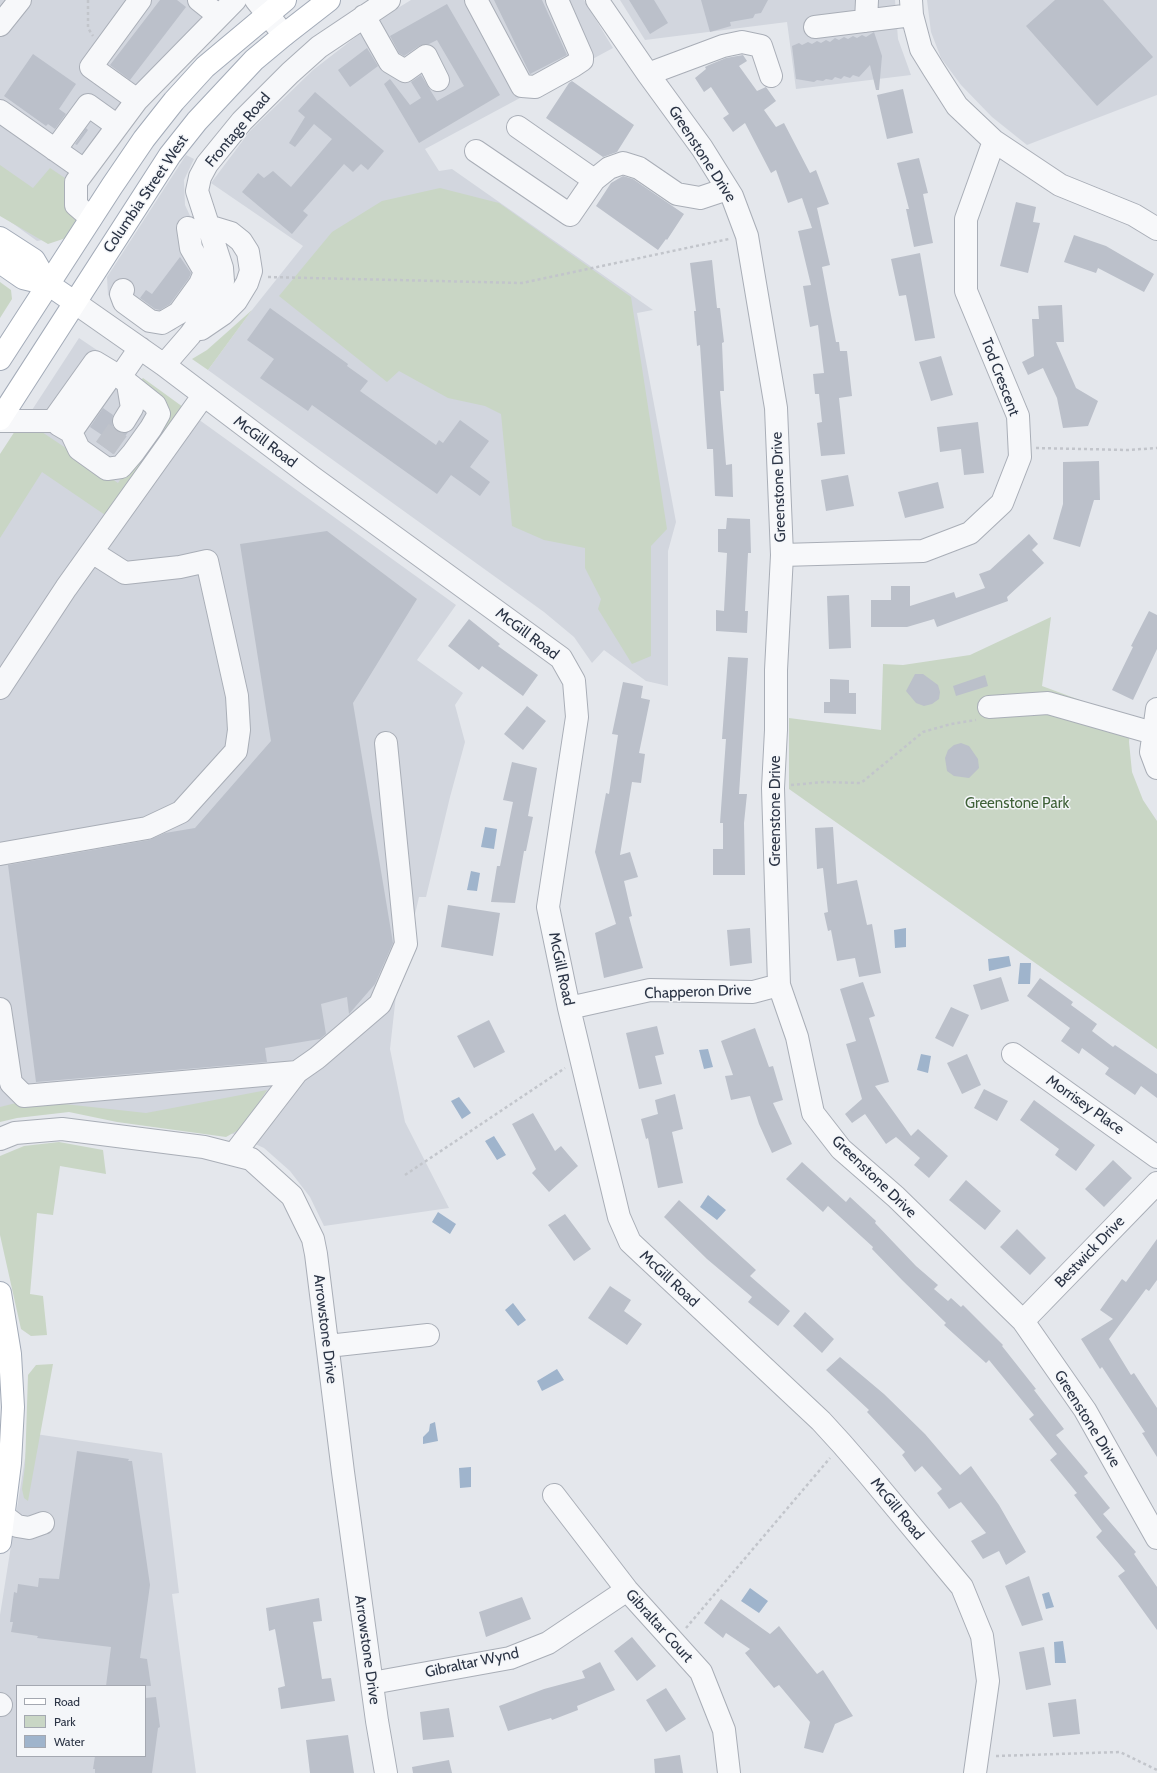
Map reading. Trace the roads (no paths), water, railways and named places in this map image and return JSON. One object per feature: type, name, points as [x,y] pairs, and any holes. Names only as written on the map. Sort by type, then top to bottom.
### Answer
[{"type":"main road","name":"Columbia Street West","points":[[0,360],[91,218],[144,139],[174,101],[262,6],[285,0]]},
{"type":"main road","name":"Columbia Street West","points":[[0,420],[74,302],[170,155],[228,87],[254,60],[329,0]]},
{"type":"main road","name":"McGill Road","points":[[0,238],[34,260],[48,284]]},
{"type":"main road","name":"McGill Road","points":[[0,262],[23,278],[48,284],[74,302]]},
{"type":"main road","points":[[0,1293],[10,1354],[12,1407],[10,1464],[2,1516],[0,1542]]},
{"type":"street","points":[[0,25],[20,0]]},
{"type":"street","points":[[137,100],[91,66],[140,0]]},
{"type":"street","points":[[199,0],[219,16]]},
{"type":"street","points":[[91,218],[76,205],[76,182],[116,125],[137,100],[236,0]]},
{"type":"street","name":"Frontage Road","points":[[164,365],[190,335],[219,294],[223,281],[222,268],[198,227],[197,191],[200,177],[208,164],[242,121],[290,73],[319,47],[389,0]]},
{"type":"street","points":[[476,0],[522,86],[535,87],[582,60],[557,0]]},
{"type":"street","name":"Greenstone Drive","points":[[597,0],[648,74],[702,148],[732,196],[747,236],[776,408],[782,555],[776,670],[776,730],[773,788],[780,985],[797,1037],[813,1113],[840,1149],[896,1197],[1023,1321],[1085,1410],[1157,1538]]},
{"type":"street","points":[[262,6],[284,35]]},
{"type":"street","points":[[815,27],[866,10],[911,8],[921,49],[934,70],[957,106],[994,141],[1060,185],[1134,215],[1157,229]]},
{"type":"street","points":[[364,16],[390,62],[404,71],[426,56],[438,80]]},
{"type":"street","points":[[648,74],[723,46],[742,42],[761,46],[771,76]]},
{"type":"street","points":[[55,150],[88,104],[116,125]]},
{"type":"street","points":[[0,111],[84,170]]},
{"type":"street","points":[[518,127],[594,180]]},
{"type":"street","name":"Tod Crescent","points":[[782,555],[923,551],[970,533],[1002,503],[1020,457],[1018,416],[966,292],[966,219],[994,141]]},
{"type":"street","points":[[476,151],[570,215],[594,180],[609,168],[623,163],[639,168],[677,194],[700,198],[727,188]]},
{"type":"street","points":[[123,290],[121,294],[124,302],[150,321],[162,323],[179,313],[200,284],[205,272],[191,248],[198,227],[231,233],[241,241],[250,258],[250,277],[242,294],[230,308],[204,328],[190,335]]},
{"type":"street","name":"McGill Road","points":[[74,302],[164,365],[203,396],[561,658],[574,681],[577,717],[548,906],[569,1008],[619,1217],[630,1242],[820,1421],[868,1474],[962,1587],[982,1636],[988,1681],[975,1773]]},
{"type":"street","points":[[120,378],[140,348]]},
{"type":"street","points":[[0,420],[62,427],[79,449],[101,455],[107,469],[121,467],[151,428],[159,414],[155,405],[120,378],[95,362],[62,427]]},
{"type":"street","points":[[120,378],[132,408],[124,421]]},
{"type":"street","points":[[2,680],[203,396]]},
{"type":"street","points":[[0,854],[147,828],[181,812],[236,751],[239,730],[237,696],[207,561],[180,567],[125,573],[92,552]]},
{"type":"street","points":[[988,707],[1048,703],[1153,733]]},
{"type":"street","points":[[1157,711],[1151,752],[1157,768]]},
{"type":"street","points":[[234,1154],[297,1072],[317,1058],[380,1004],[406,944],[386,744]]},
{"type":"street","name":"Chapperon Drive","points":[[569,1008],[650,990],[753,992],[780,985]]},
{"type":"street","points":[[0,1009],[11,1083],[24,1096],[297,1072]]},
{"type":"street","name":"Morrisey Place","points":[[1012,1054],[1157,1157]]},
{"type":"street","name":"Arrowstone Drive","points":[[0,1139],[15,1133],[62,1129],[204,1147],[251,1159],[292,1196],[313,1239],[328,1346],[343,1472],[386,1773]]},
{"type":"street","name":"Bestwick Drive","points":[[1023,1321],[1157,1183]]},
{"type":"street","points":[[328,1346],[428,1335]]},
{"type":"street","name":"Gibraltar Court","points":[[554,1495],[627,1590],[701,1672],[724,1730],[729,1773]]},
{"type":"street","name":"Gibraltar Wynd","points":[[372,1683],[510,1658],[548,1642],[627,1590]]},
{"type":"water","points":[[485,827],[497,829],[494,849],[481,847]]},
{"type":"water","points":[[471,871],[480,873],[477,891],[467,890]]},
{"type":"water","points":[[906,928],[906,947],[895,948],[894,930]]},
{"type":"water","points":[[1009,956],[1011,966],[989,971],[988,959]]},
{"type":"water","points":[[1020,963],[1031,963],[1030,984],[1018,984]]},
{"type":"water","points":[[708,1049],[713,1067],[704,1069],[699,1050]]},
{"type":"water","points":[[921,1054],[931,1056],[928,1073],[917,1070]]},
{"type":"water","points":[[459,1097],[471,1113],[462,1119],[451,1101]]},
{"type":"water","points":[[494,1136],[506,1155],[497,1160],[485,1141]]},
{"type":"water","points":[[708,1195],[726,1210],[717,1220],[700,1207]]},
{"type":"water","points":[[438,1212],[456,1224],[450,1234],[432,1222]]},
{"type":"water","points":[[513,1303],[526,1320],[518,1326],[505,1310]]},
{"type":"water","points":[[557,1369],[564,1380],[542,1391],[537,1381]]},
{"type":"water","points":[[435,1422],[438,1441],[423,1444],[423,1437],[429,1431],[430,1424]]},
{"type":"water","points":[[471,1467],[471,1487],[460,1488],[459,1468]]},
{"type":"water","points":[[750,1588],[768,1601],[759,1613],[741,1601]]},
{"type":"water","points":[[1049,1592],[1054,1607],[1046,1609],[1042,1594]]},
{"type":"water","points":[[1063,1641],[1066,1663],[1055,1663],[1054,1642]]},
{"type":"tunnel","points":[[105,448],[124,421]]},
{"type":"park label","name":"Greenstone Park","points":[[1017,804]]}]
